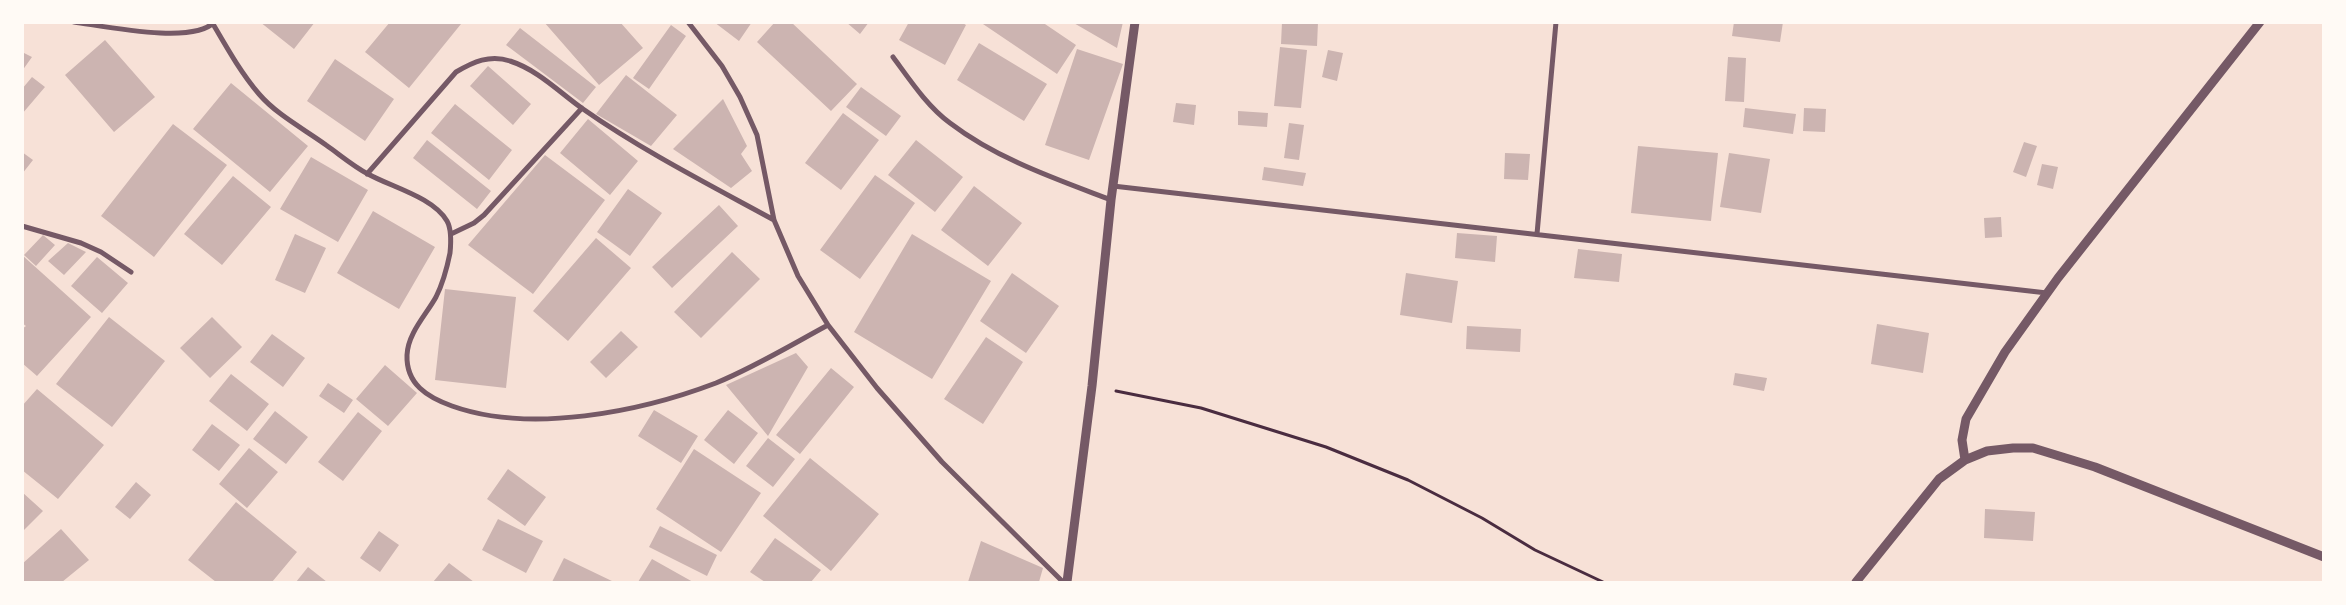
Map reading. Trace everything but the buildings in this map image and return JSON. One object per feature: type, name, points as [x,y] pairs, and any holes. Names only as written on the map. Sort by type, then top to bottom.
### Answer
[{"type":"street","points":[[74,22],[162,33],[192,34],[213,23],[240,68],[260,96],[279,112],[367,174],[431,204],[448,222],[451,234],[446,271],[437,295],[412,335],[407,354],[411,379],[419,390],[441,402],[495,418],[543,420],[650,404],[716,382],[766,359],[828,325]]},
{"type":"street","points":[[688,22],[722,66],[740,97],[757,136],[774,220],[798,276],[828,325],[877,388],[942,462],[1063,582]]},
{"type":"street","points":[[1067,582],[1092,386],[1111,200],[1135,22]]},
{"type":"street","points":[[1537,234],[1556,22]]},
{"type":"street","points":[[1964,460],[1962,440],[1966,419],[2005,352],[2047,293],[2260,22]]},
{"type":"street","points":[[893,57],[915,88],[949,122],[981,144],[1040,172],[1111,200]]},
{"type":"street","points":[[367,174],[456,72],[471,63],[490,58],[508,60],[526,67],[560,90],[582,108],[682,170],[774,220]]},
{"type":"street","points":[[451,234],[474,223],[484,215],[582,108]]},
{"type":"street","points":[[1113,186],[2047,293]]},
{"type":"street","points":[[22,226],[81,243],[101,252],[132,272]]},
{"type":"street","points":[[1856,582],[1939,479],[1964,460],[1987,451],[2013,448],[2033,448],[2095,467],[2324,557]]},
{"type":"path","points":[[1092,386],[1202,408],[1326,446],[1408,480],[1482,518],[1535,550],[1603,582]]}]
